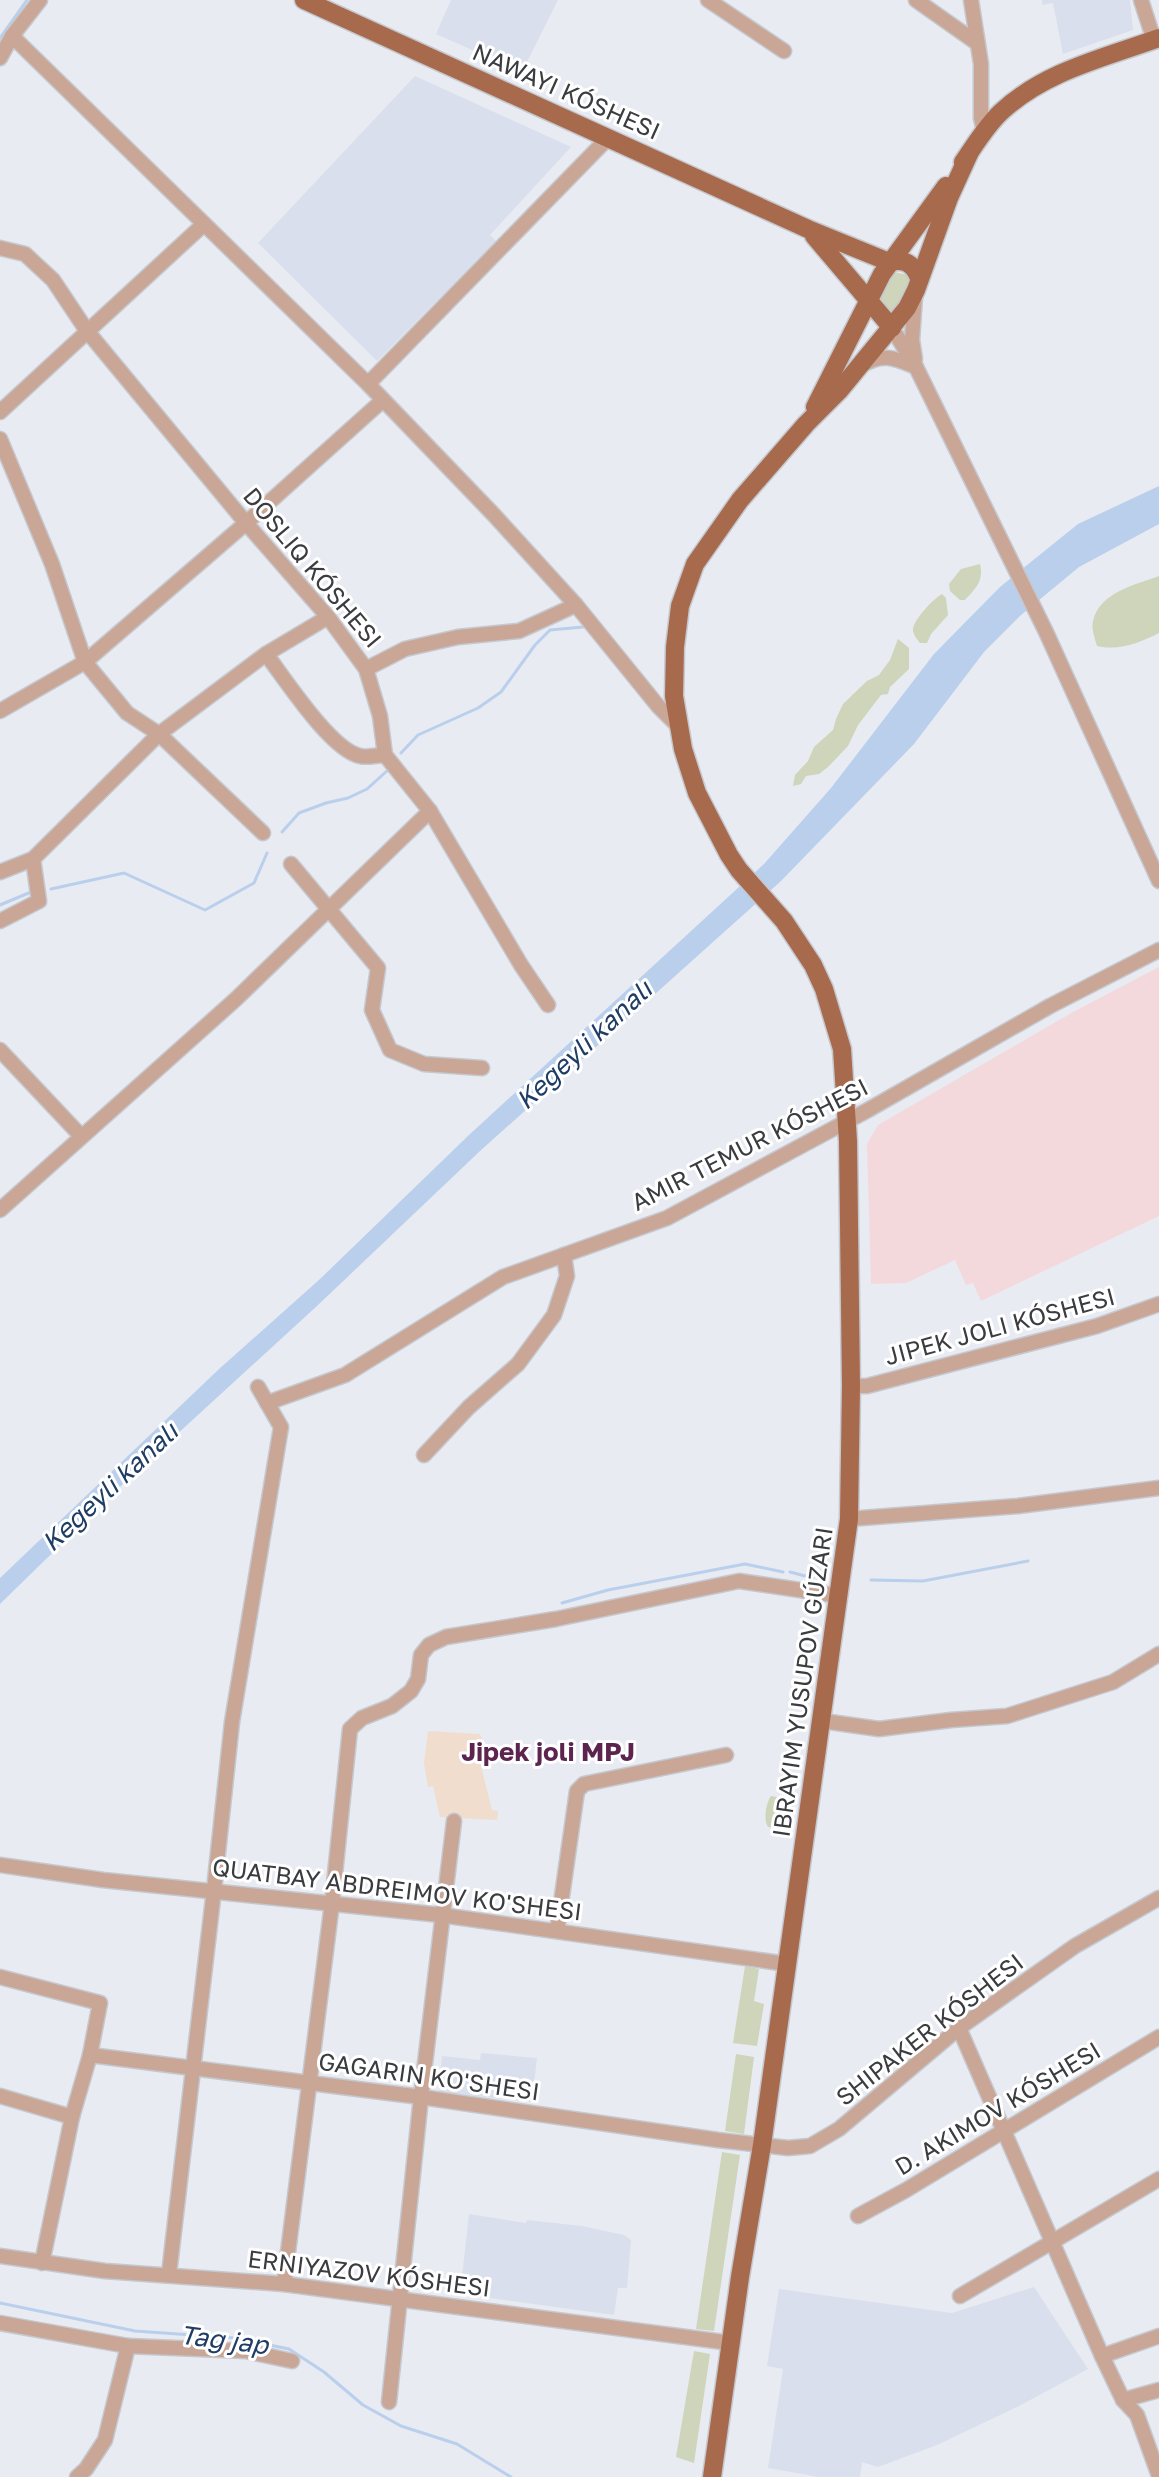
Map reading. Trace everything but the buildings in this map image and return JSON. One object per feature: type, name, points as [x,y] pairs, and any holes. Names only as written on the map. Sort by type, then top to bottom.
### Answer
[{"type":"main road","points":[[304,0],[808,229],[889,262],[901,260],[908,263],[915,268],[918,284]]},
{"type":"main road","points":[[806,424],[889,262],[1001,111],[1055,76],[1156,39]]},
{"type":"main road","points":[[712,2477],[823,1721],[849,1519],[851,1386],[847,1121],[842,1049],[824,989],[813,965],[772,906],[739,870],[697,793],[683,749],[674,696],[675,647],[680,606],[695,564],[734,508],[892,328],[918,284],[949,198],[969,154]]},
{"type":"main road","points":[[844,244],[882,245],[896,239],[924,217]]},
{"type":"main road","points":[[808,229],[892,328]]},
{"type":"street","points":[[0,58],[12,36],[40,0]]},
{"type":"street","points":[[708,0],[784,51]]},
{"type":"street","points":[[916,0],[977,43]]},
{"type":"street","points":[[971,0],[981,64],[981,118],[984,131]]},
{"type":"street","points":[[1141,0],[1156,39]]},
{"type":"street","points":[[12,36],[368,384],[576,605],[658,706],[679,727]]},
{"type":"street","points":[[368,384],[608,138]]},
{"type":"street","points":[[0,412],[204,224]]},
{"type":"street","points":[[0,248],[25,254],[53,280],[87,331],[328,617],[366,669],[380,716],[385,755],[430,811],[548,1005]]},
{"type":"street","points":[[916,367],[912,340],[918,284]]},
{"type":"street","points":[[892,328],[916,367],[1046,632],[1159,881]]},
{"type":"street","points":[[860,366],[886,357],[916,367]]},
{"type":"street","points":[[0,711],[85,662],[383,400]]},
{"type":"street","points":[[0,439],[52,564],[85,662],[127,713],[159,734],[263,833]]},
{"type":"street","points":[[366,669],[405,649],[458,637],[519,631],[576,605]]},
{"type":"street","points":[[0,872],[33,859],[159,734],[266,654],[328,617]]},
{"type":"street","points":[[266,654],[313,717],[340,745],[360,756],[385,755]]},
{"type":"street","points":[[0,1210],[236,999],[430,811]]},
{"type":"street","points":[[0,921],[39,901],[33,859]]},
{"type":"street","points":[[291,864],[378,968],[372,1010],[390,1050],[424,1064],[482,1068]]},
{"type":"street","name":"AMIR TEMUR KÓSHESI","points":[[267,1403],[345,1375],[503,1277],[667,1218],[1050,1006],[1159,950]]},
{"type":"street","points":[[3,1058],[81,1136]]},
{"type":"street","points":[[424,1455],[469,1407],[518,1364],[554,1315],[567,1276],[564,1255]]},
{"type":"street","points":[[851,1386],[867,1386],[1097,1326],[1159,1304]]},
{"type":"street","points":[[169,2274],[236,1691],[281,1427],[258,1387]]},
{"type":"street","points":[[849,1519],[1018,1506],[1159,1488]]},
{"type":"street","points":[[284,2284],[332,1903],[350,1729],[362,1718],[392,1706],[411,1691],[418,1679],[421,1655],[429,1645],[446,1637],[556,1619],[739,1581],[840,1596]]},
{"type":"street","points":[[823,1721],[879,1729],[1007,1716],[1113,1682],[1159,1654]]},
{"type":"street","points":[[557,1931],[577,1791],[584,1784],[726,1755]]},
{"type":"street","points":[[389,2402],[441,1915],[454,1821]]},
{"type":"street","name":"QUATBAY ABDREIMOV KO'SHESI","points":[[0,1865],[103,1880],[441,1915],[787,1964]]},
{"type":"street","name":"GAGARIN KO'SHESI","points":[[90,2055],[310,2082],[762,2145],[788,2148],[810,2146],[839,2129],[959,2028],[1075,1946],[1159,1898]]},
{"type":"street","points":[[0,1977],[100,2003],[90,2055],[72,2117],[42,2263]]},
{"type":"street","points":[[959,2028],[1102,2356],[1123,2400],[1137,2415],[1159,2476]]},
{"type":"street","name":"D. AKIMOV KÓSHESI","points":[[858,2216],[1159,2037]]},
{"type":"street","points":[[0,2096],[72,2117]]},
{"type":"street","points":[[960,2296],[1159,2179]]},
{"type":"street","name":"ERNIYAZOV KÓSHESI","points":[[0,2256],[105,2271],[284,2284],[731,2343]]},
{"type":"street","points":[[0,2323],[128,2346],[246,2351],[292,2361]]},
{"type":"street","points":[[1102,2356],[1159,2336]]},
{"type":"street","points":[[77,2477],[105,2440],[128,2346]]},
{"type":"street","points":[[1123,2400],[1159,2390]]},
{"type":"shaded area","points":[[451,0],[558,0],[522,72],[436,34]]},
{"type":"shaded area","points":[[1042,0],[1130,0],[1133,30],[1063,54],[1053,3],[1042,5]]},
{"type":"shaded area","points":[[415,76],[571,147],[490,235],[496,241],[377,361],[258,243]]},
{"type":"shaded area","points":[[1159,967],[1159,1216],[981,1301],[973,1283],[966,1285],[955,1260],[906,1283],[871,1284],[867,1144],[878,1125],[1073,1012]]},
{"type":"shaded area","points":[[428,1731],[480,1734],[486,1749],[477,1750],[492,1810],[498,1811],[497,1820],[440,1817],[433,1786],[428,1787],[424,1763]]},
{"type":"shaded area","points":[[481,2053],[537,2058],[532,2102],[439,2092],[442,2056],[480,2060]]},
{"type":"shaded area","points":[[469,2214],[526,2223],[527,2220],[582,2226],[624,2235],[631,2240],[627,2288],[618,2288],[614,2315],[460,2294]]},
{"type":"shaded area","points":[[1034,2287],[1088,2369],[937,2445],[878,2467],[862,2462],[860,2477],[819,2477],[768,2468],[783,2369],[767,2366],[779,2289],[952,2313]]},
{"type":"green space","points":[[894,272],[908,275],[910,285],[900,308],[885,311],[877,299]]},
{"type":"green space","points":[[980,564],[978,584],[965,600],[960,600],[950,591],[949,584],[961,569]]},
{"type":"green space","points":[[1159,576],[1159,633],[1129,645],[1097,646],[1093,624],[1103,603],[1120,591]]},
{"type":"green space","points":[[942,594],[946,598],[948,615],[927,643],[920,643],[913,631],[916,622]]},
{"type":"green space","points":[[898,639],[909,648],[909,669],[890,687],[888,694],[881,695],[858,725],[848,746],[828,767],[819,774],[806,776],[801,784],[793,786],[795,775],[808,761],[814,747],[833,730],[843,704],[867,681],[879,675],[890,660]]},
{"type":"green space","points":[[771,1796],[793,1800],[790,1829],[768,1827],[766,1811]]},
{"type":"green space","points":[[745,1966],[759,1969],[754,2001],[764,2004],[757,2046],[733,2043]]},
{"type":"green space","points":[[736,2054],[754,2057],[744,2134],[725,2131]]},
{"type":"green space","points":[[722,2152],[740,2155],[714,2331],[696,2329]]},
{"type":"green space","points":[[694,2351],[710,2354],[694,2463],[676,2457]]},
{"type":"water","name":"Kegeyli kanalı","points":[[1159,486],[1159,524],[1079,567],[1021,615],[984,652],[914,744],[781,881],[480,1151],[127,1480],[0,1604],[0,1578],[469,1135],[764,864],[831,788],[934,654],[1000,587],[1078,524]]},
{"type":"waterway","points":[[0,38],[27,0]]},
{"type":"waterway","points":[[401,753],[418,735],[478,708],[501,692],[535,645],[550,630],[583,627]]},
{"type":"waterway","points":[[282,832],[299,813],[367,789],[388,770]]},
{"type":"waterway","points":[[51,889],[124,873],[205,910],[254,883],[267,853]]},
{"type":"waterway","points":[[0,905],[31,892]]},
{"type":"waterway","points":[[871,1580],[923,1581],[1028,1561]]},
{"type":"waterway","points":[[562,1603],[608,1590],[745,1564],[783,1572]]},
{"type":"waterway","points":[[790,1572],[813,1578]]},
{"type":"waterway","name":"Tag jap","points":[[0,2303],[135,2331],[235,2338],[289,2349],[324,2372],[363,2405],[401,2426],[457,2444],[511,2477]]},
{"type":"district","name":"Jipek joli MPJ","points":[[548,1752]]}]
